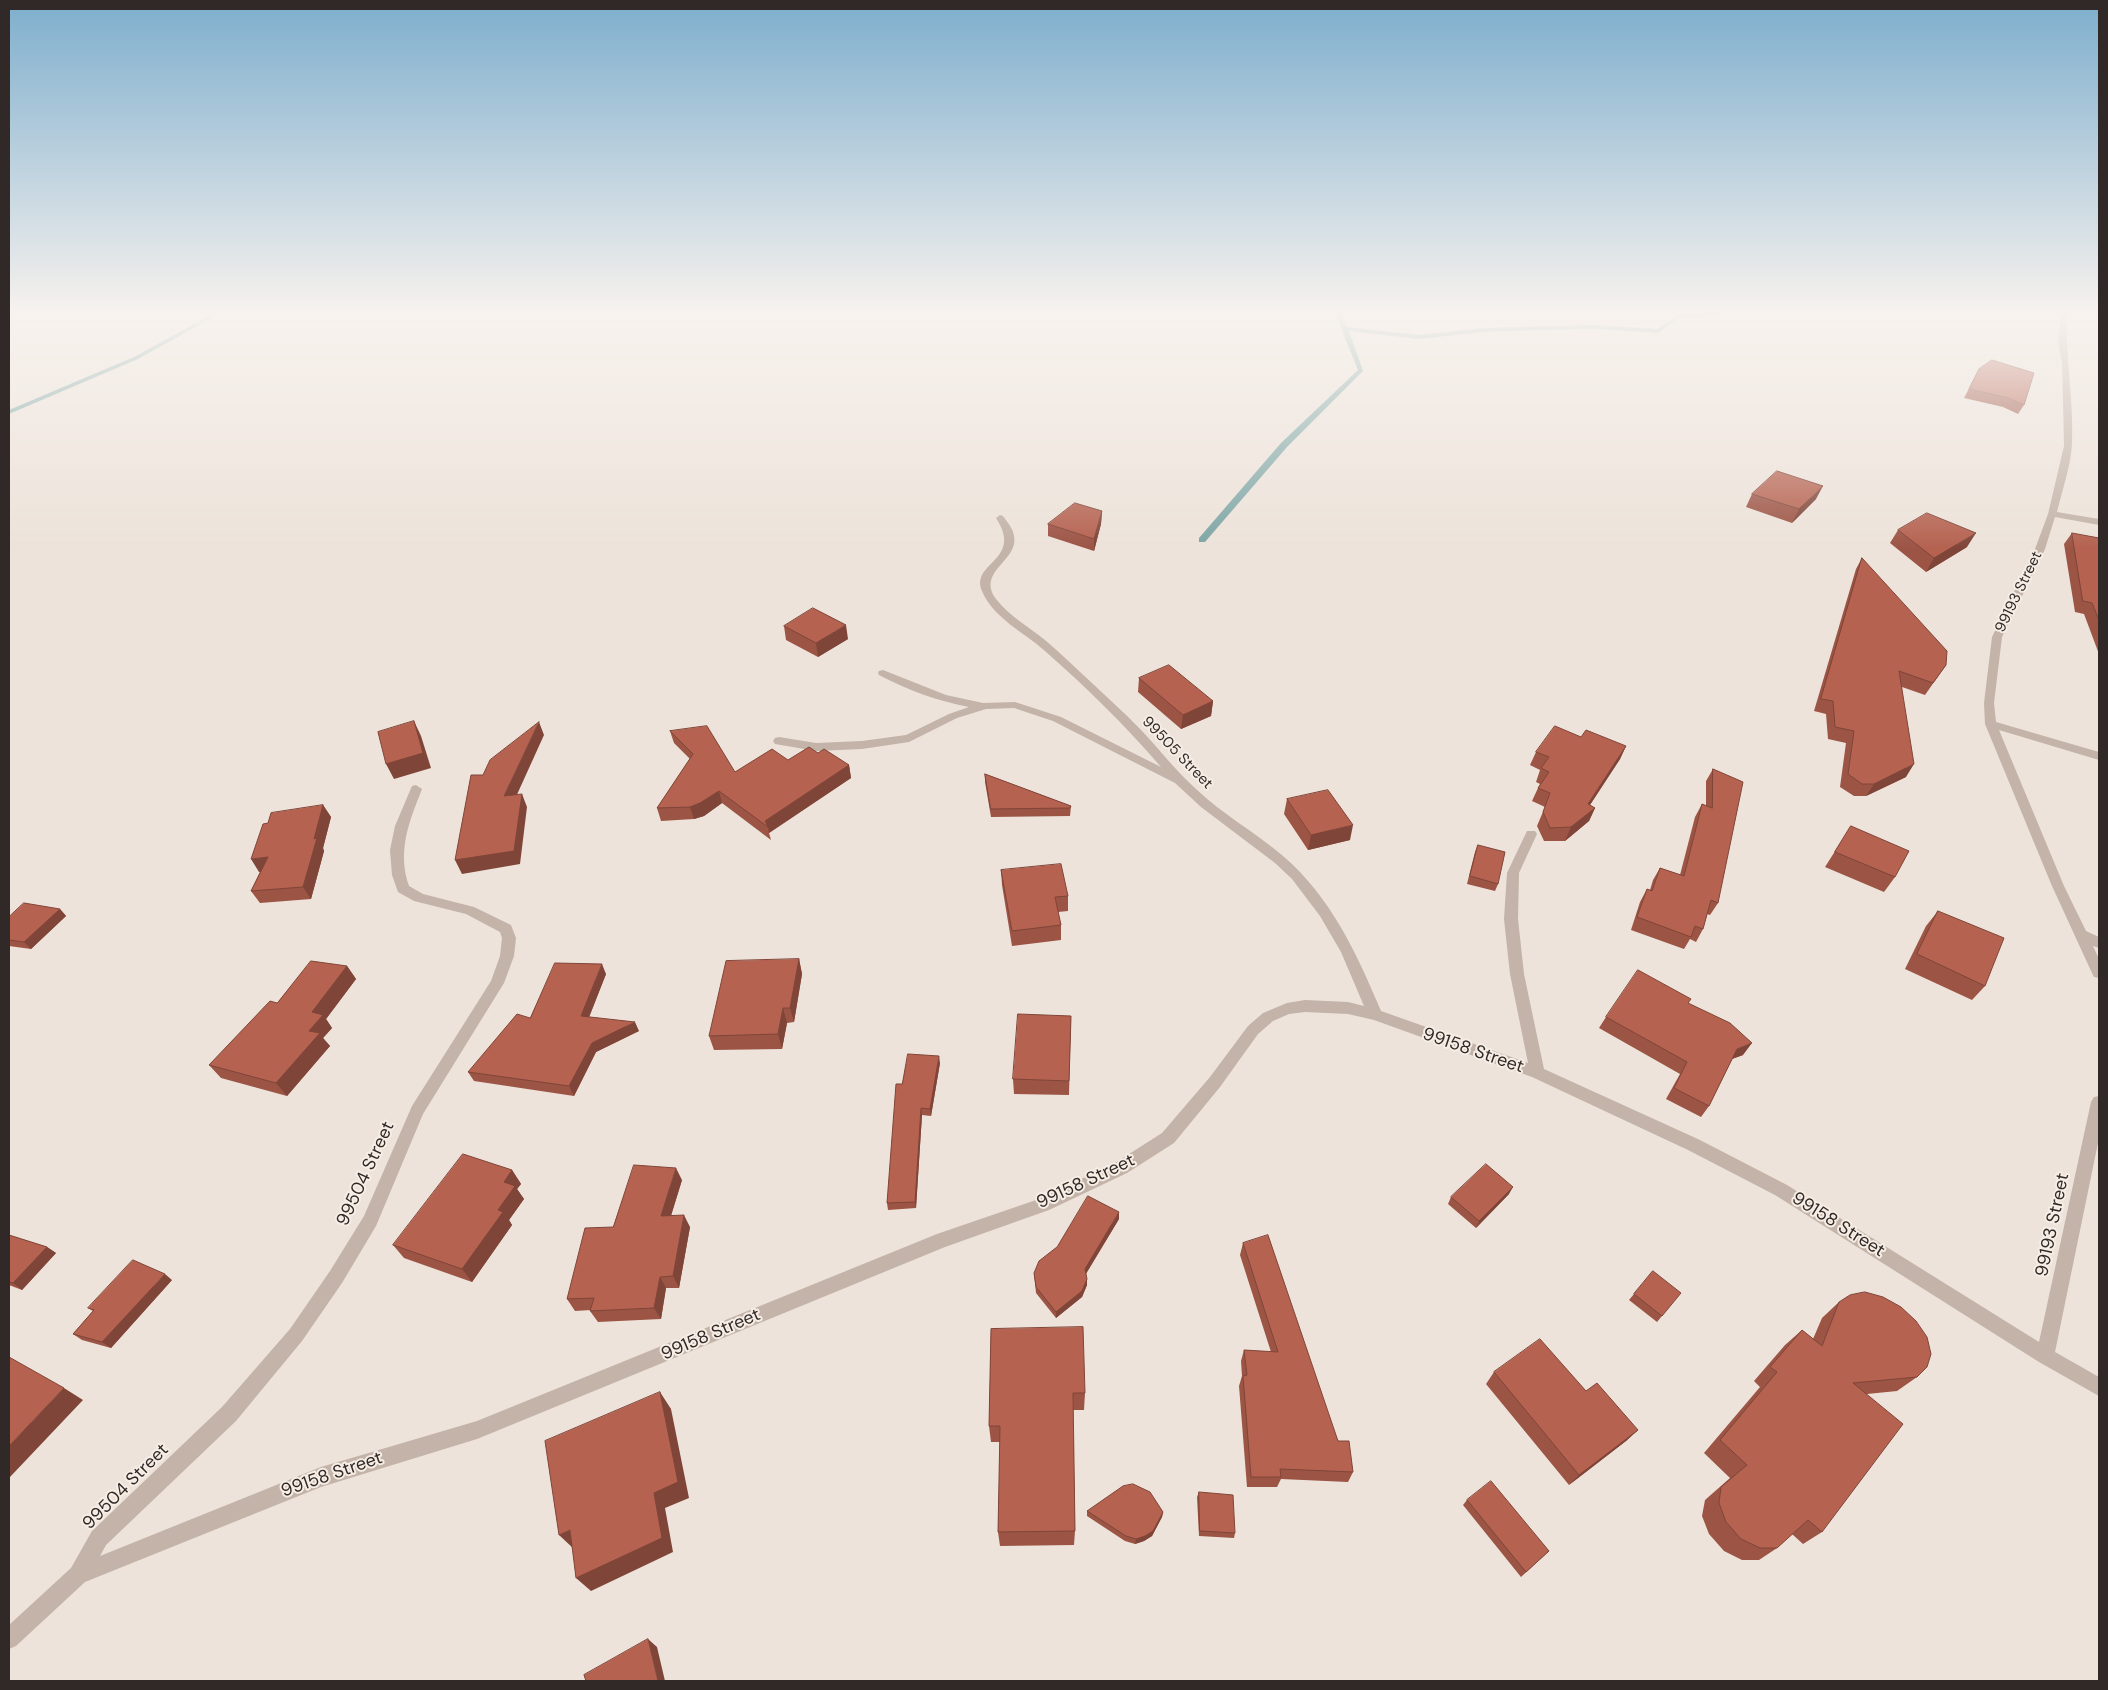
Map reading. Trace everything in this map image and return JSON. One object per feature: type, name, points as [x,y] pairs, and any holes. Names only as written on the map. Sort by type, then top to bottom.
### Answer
[{"type":"street","name":"99193 Street","points":[[2067,392],[2068,446],[2052,514],[2040,549],[1997,636],[1990,676],[1989,703],[1991,724],[2028,815],[2099,973]]},
{"type":"street","points":[[2052,514],[2099,522]]},
{"type":"street","name":"99505 Street","points":[[1000,518],[1008,530],[1011,539],[1009,548],[988,573],[985,581],[990,598],[1000,610],[1052,652],[1080,678],[1149,745],[1182,783],[1209,808],[1280,860],[1314,895],[1333,922],[1353,960],[1376,1015]]},
{"type":"street","points":[[883,672],[911,688],[948,701],[985,706],[1015,704],[1057,719],[1182,783]]},
{"type":"street","points":[[779,741],[816,747],[862,746],[908,738],[953,716],[985,706]]},
{"type":"street","points":[[1991,724],[2099,756]]},
{"type":"street","name":"99504 Street","points":[[78,1575],[99,1538],[229,1414],[296,1335],[336,1277],[370,1221],[417,1111],[497,983],[507,956],[509,938],[506,929],[469,910],[419,898],[402,889],[396,874],[395,851],[399,834],[416,789]]},
{"type":"street","points":[[1531,834],[1513,872],[1511,919],[1516,974],[1537,1073]]},
{"type":"street","points":[[2080,934],[2099,943]]},
{"type":"street","name":"99158 Street","points":[[9,1639],[78,1575],[321,1477],[476,1430],[618,1374],[934,1243],[1043,1205],[1122,1168],[1168,1138],[1215,1082],[1254,1030],[1268,1017],[1287,1009],[1305,1006],[1348,1008],[1376,1015],[1537,1073],[1694,1145],[1780,1190],[2045,1356],[2099,1387]]},
{"type":"street","name":"99193 Street","points":[[2045,1356],[2099,1102]]},
{"type":"building","points":[[1981,392],[2028,392],[2024,405],[2008,398]]},
{"type":"building","points":[[1777,471],[1823,486],[1799,509],[1752,494]]},
{"type":"building","points":[[1075,503],[1102,511],[1094,539],[1048,524]]},
{"type":"building","points":[[1927,513],[1976,533],[1934,558],[1898,530]]},
{"type":"building","points":[[2072,533],[2099,538],[2099,620],[2092,603],[2083,601]]},
{"type":"building","points":[[1862,558],[1947,651],[1946,665],[1933,683],[1899,671],[1914,764],[1874,784],[1862,784],[1848,774],[1854,731],[1835,727],[1833,701],[1821,699]]},
{"type":"building","points":[[813,608],[846,625],[816,643],[784,626]]},
{"type":"building","points":[[1169,665],[1213,701],[1183,715],[1139,678]]},
{"type":"building","points":[[414,721],[423,753],[386,764],[378,732]]},
{"type":"building","points":[[539,722],[504,796],[522,794],[514,851],[455,860],[471,775],[483,775],[490,760]]},
{"type":"building","points":[[707,726],[735,772],[772,749],[788,760],[809,747],[818,753],[824,749],[849,765],[765,821],[768,827],[719,791],[690,807],[657,808],[693,754],[670,731]]},
{"type":"building","points":[[1555,726],[1581,737],[1586,730],[1626,746],[1588,804],[1595,808],[1571,827],[1550,828],[1543,812],[1550,793],[1538,788],[1549,772],[1541,768],[1549,757],[1536,752]]},
{"type":"building","points":[[1713,769],[1743,782],[1718,903],[1711,900],[1703,929],[1695,926],[1691,937],[1637,917],[1647,889],[1652,891],[1660,868],[1684,876],[1702,804],[1712,808]]},
{"type":"building","points":[[985,774],[1071,806],[1070,808],[991,809]]},
{"type":"building","points":[[1328,790],[1353,825],[1311,835],[1287,799]]},
{"type":"building","points":[[323,805],[314,839],[317,838],[303,887],[251,891],[268,857],[251,859],[263,824],[268,823],[271,813]]},
{"type":"building","points":[[1851,826],[1909,851],[1895,877],[1835,852]]},
{"type":"building","points":[[1478,845],[1505,852],[1498,884],[1470,876]]},
{"type":"building","points":[[1061,864],[1068,896],[1055,897],[1061,925],[1012,931],[1001,870]]},
{"type":"building","points":[[24,903],[60,909],[24,942],[9,940],[9,917]]},
{"type":"building","points":[[1938,911],[2004,938],[1985,986],[1917,954]]},
{"type":"building","points":[[799,959],[790,1008],[783,1008],[778,1034],[709,1036],[726,961]]},
{"type":"building","points":[[311,961],[347,966],[312,1012],[323,1015],[309,1031],[320,1033],[276,1083],[209,1065],[270,1001],[277,1003]]},
{"type":"building","points":[[555,963],[602,964],[581,1016],[635,1022],[592,1043],[569,1086],[468,1072],[517,1014],[530,1018]]},
{"type":"building","points":[[1638,970],[1691,999],[1688,1003],[1730,1023],[1752,1043],[1737,1049],[1709,1106],[1674,1088],[1687,1062],[1606,1017]]},
{"type":"building","points":[[1018,1014],[1071,1016],[1069,1081],[1013,1079]]},
{"type":"building","points":[[908,1054],[939,1056],[930,1109],[921,1108],[915,1202],[887,1203],[896,1084],[902,1084]]},
{"type":"building","points":[[463,1154],[512,1170],[504,1182],[515,1186],[498,1210],[503,1212],[462,1269],[393,1245]]},
{"type":"building","points":[[1486,1164],[1513,1187],[1479,1221],[1451,1197]]},
{"type":"building","points":[[634,1165],[676,1168],[661,1216],[684,1215],[673,1276],[660,1277],[654,1308],[590,1311],[594,1298],[567,1299],[585,1228],[613,1227]]},
{"type":"building","points":[[1088,1196],[1119,1212],[1085,1269],[1087,1279],[1082,1291],[1056,1312],[1036,1287],[1034,1273],[1039,1261],[1057,1247]]},
{"type":"building","points":[[9,1235],[47,1247],[13,1283],[9,1282]]},
{"type":"building","points":[[1268,1235],[1338,1441],[1349,1441],[1353,1472],[1280,1469],[1281,1477],[1251,1477],[1243,1376],[1247,1375],[1244,1350],[1278,1352],[1243,1243]]},
{"type":"building","points":[[133,1260],[165,1274],[102,1342],[73,1334],[94,1310],[88,1308]]},
{"type":"building","points":[[1653,1271],[1681,1293],[1662,1316],[1634,1294]]},
{"type":"building","points":[[1865,1292],[1883,1297],[1901,1307],[1916,1321],[1927,1337],[1931,1354],[1927,1367],[1917,1377],[1853,1383],[1903,1424],[1822,1532],[1808,1520],[1777,1548],[1760,1548],[1741,1539],[1726,1522],[1719,1503],[1721,1487],[1747,1465],[1720,1440],[1777,1372],[1770,1367],[1802,1330],[1822,1346],[1839,1302],[1850,1295]]},
{"type":"building","points":[[1083,1327],[1085,1393],[1073,1393],[1075,1531],[998,1532],[1000,1426],[989,1426],[991,1329]]},
{"type":"building","points":[[1540,1339],[1586,1391],[1597,1383],[1638,1430],[1579,1475],[1494,1372]]},
{"type":"building","points":[[9,1357],[64,1388],[9,1446]]},
{"type":"building","points":[[660,1392],[678,1482],[654,1493],[662,1538],[576,1578],[570,1530],[559,1535],[545,1441]]},
{"type":"building","points":[[1491,1481],[1549,1551],[1526,1572],[1467,1500]]},
{"type":"building","points":[[1133,1484],[1150,1492],[1163,1512],[1153,1531],[1136,1539],[1126,1536],[1087,1511],[1123,1486]]},
{"type":"building","points":[[1199,1492],[1233,1495],[1235,1533],[1200,1531]]},
{"type":"building","points":[[648,1639],[658,1681],[586,1681],[584,1675]]},
{"type":"waterway","points":[[9,412],[56,392]]},
{"type":"waterway","points":[[1202,540],[1284,445],[1339,392]]}]
